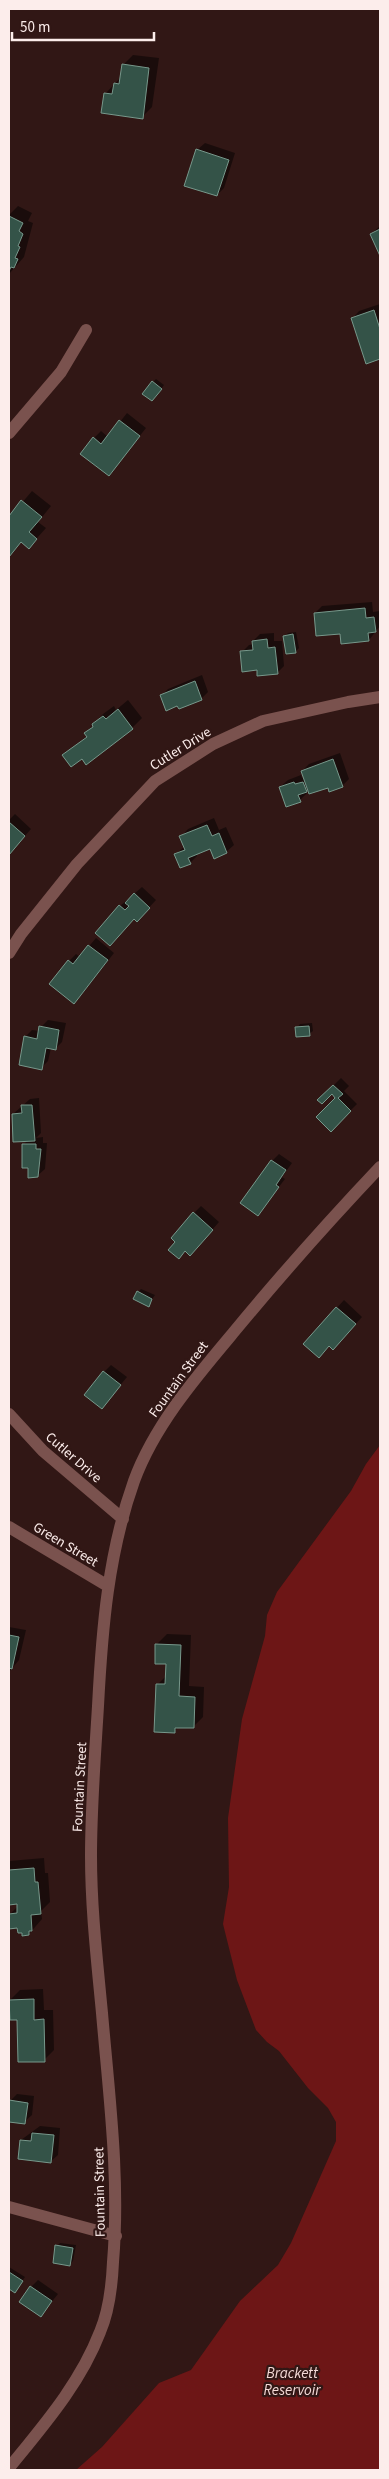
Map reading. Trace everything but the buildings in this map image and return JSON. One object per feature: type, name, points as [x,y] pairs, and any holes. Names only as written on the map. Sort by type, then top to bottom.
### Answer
[{"type":"street","points":[[9,433],[61,372],[86,330]]},
{"type":"street","name":"Cutler Drive","points":[[9,953],[21,934],[77,864],[155,781],[213,744],[263,721],[348,702],[380,697]]},
{"type":"street","name":"Fountain Street","points":[[9,2468],[62,2401],[83,2368],[101,2330],[112,2283],[116,2236],[114,2160],[92,1909],[91,1856],[102,1632],[108,1586],[134,1479],[154,1438],[188,1388],[298,1255],[380,1167]]},
{"type":"street","name":"Cutler Drive","points":[[9,1414],[43,1451],[123,1519]]},
{"type":"street","name":"Green Street","points":[[9,1527],[108,1586]]},
{"type":"street","points":[[9,2207],[116,2236]]},
{"type":"water","name":"Brackett Reservoir","points":[[380,1445],[380,2470],[76,2470],[102,2447],[159,2383],[191,2370],[240,2301],[278,2265],[291,2243],[336,2141],[336,2122],[328,2108],[308,2088],[279,2051],[256,2030],[237,1980],[223,1924],[229,1887],[228,1818],[242,1719],[265,1636],[267,1615],[277,1592],[351,1491],[366,1464]]}]
